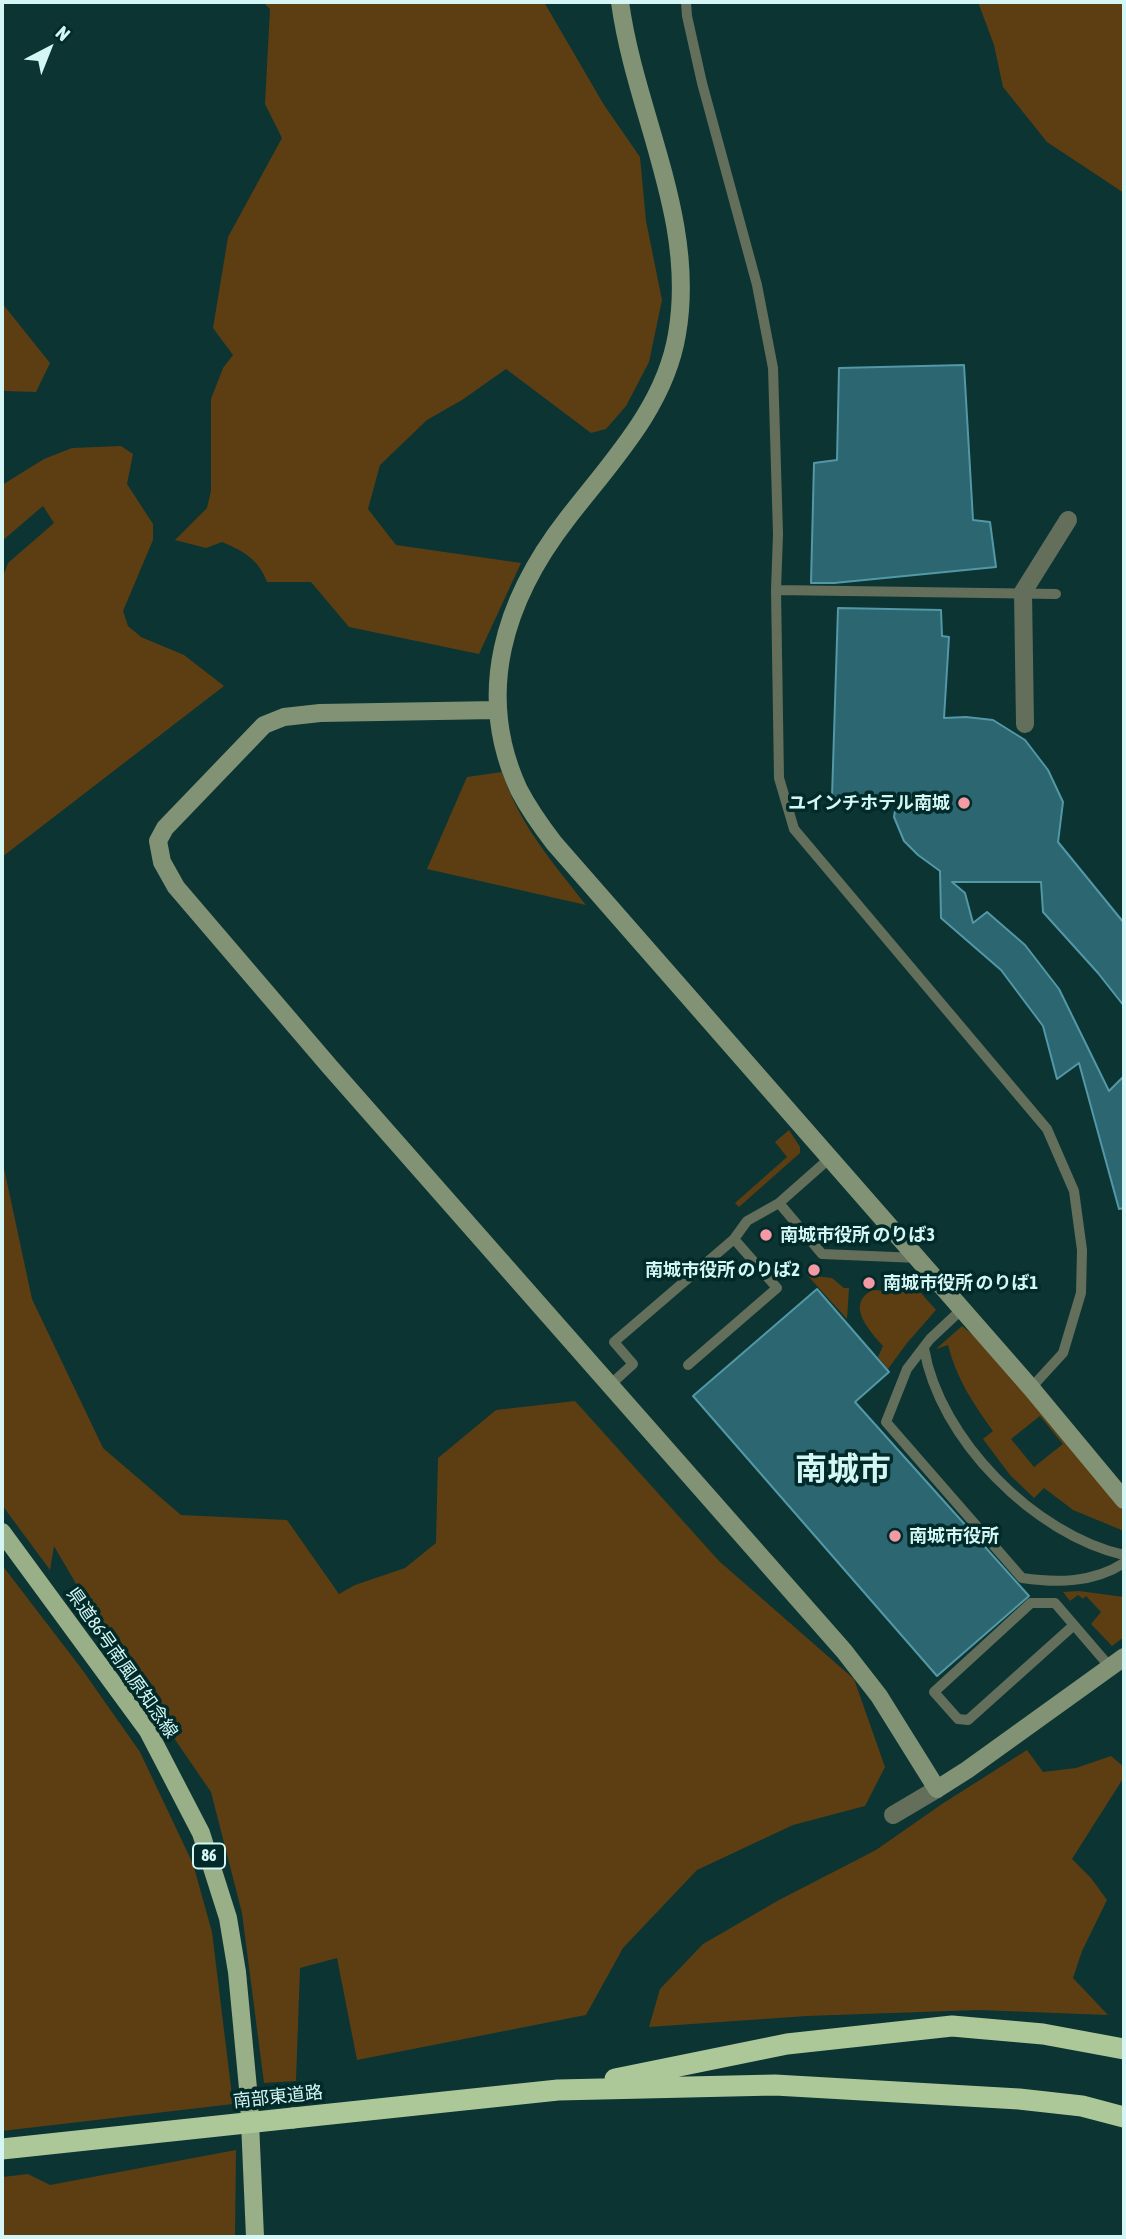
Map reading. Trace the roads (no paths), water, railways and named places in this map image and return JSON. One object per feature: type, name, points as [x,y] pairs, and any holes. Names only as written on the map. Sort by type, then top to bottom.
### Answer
[{"type":"highway","points":[[558,2090],[788,2045],[952,2026],[1043,2034],[1124,2049]]},
{"type":"highway","points":[[558,2090],[775,2085],[882,2090],[1082,2106],[1124,2117]]},
{"type":"highway","name":"南部東道路","points":[[2,2149],[558,2090]]},
{"type":"main road","name":"県道86号南風原知念線","points":[[2,1532],[148,1731],[201,1833],[229,1918],[237,1972],[249,2099],[255,2237]]},
{"type":"street","points":[[620,2],[633,64],[666,183],[678,243],[682,272],[677,335],[659,392],[625,446],[549,543],[524,584],[507,629],[499,671],[499,731],[520,790],[554,844],[1031,1388],[1124,1500]]},
{"type":"street","points":[[1025,724],[1023,592],[1068,520]]},
{"type":"street","points":[[497,710],[320,713],[284,717],[264,725],[180,810],[158,841],[162,863],[176,887],[330,1067],[844,1651],[879,1696],[937,1789]]},
{"type":"street","points":[[893,1815],[967,1770],[1117,1662]]},
{"type":"lane","points":[[686,2],[702,83],[757,285],[774,368],[779,778],[794,828],[1048,1129],[1074,1191],[1082,1250],[1081,1293],[1063,1353],[1031,1388]]},
{"type":"lane","points":[[776,590],[1056,594]]},
{"type":"lane","points":[[610,1385],[633,1364],[614,1342],[734,1239],[747,1221],[779,1203],[830,1158]]},
{"type":"lane","points":[[779,1203],[822,1254],[918,1258]]},
{"type":"lane","points":[[688,1365],[777,1288],[734,1239]]},
{"type":"lane","points":[[962,1309],[907,1369],[886,1422],[1022,1578],[1076,1581],[1124,1563]]},
{"type":"lane","points":[[924,1348],[946,1411],[964,1441],[1018,1500],[1058,1527],[1099,1549],[1124,1555]]},
{"type":"lane","points":[[1074,1625],[968,1720],[958,1719],[934,1692],[1031,1603],[1055,1603],[1074,1625],[1117,1662]]},
{"type":"place","name":"ユインチホテル南城","points":[[964,803]]},
{"type":"place","name":"南城市役所 のりば3","points":[[766,1235]]},
{"type":"place","name":"南城市役所 のりば2","points":[[814,1270]]},
{"type":"place","name":"南城市役所 のりば1","points":[[869,1283]]},
{"type":"place","name":"南城市役所","points":[[895,1536]]},
{"type":"district","name":"南城市","points":[[843,1470]]}]
